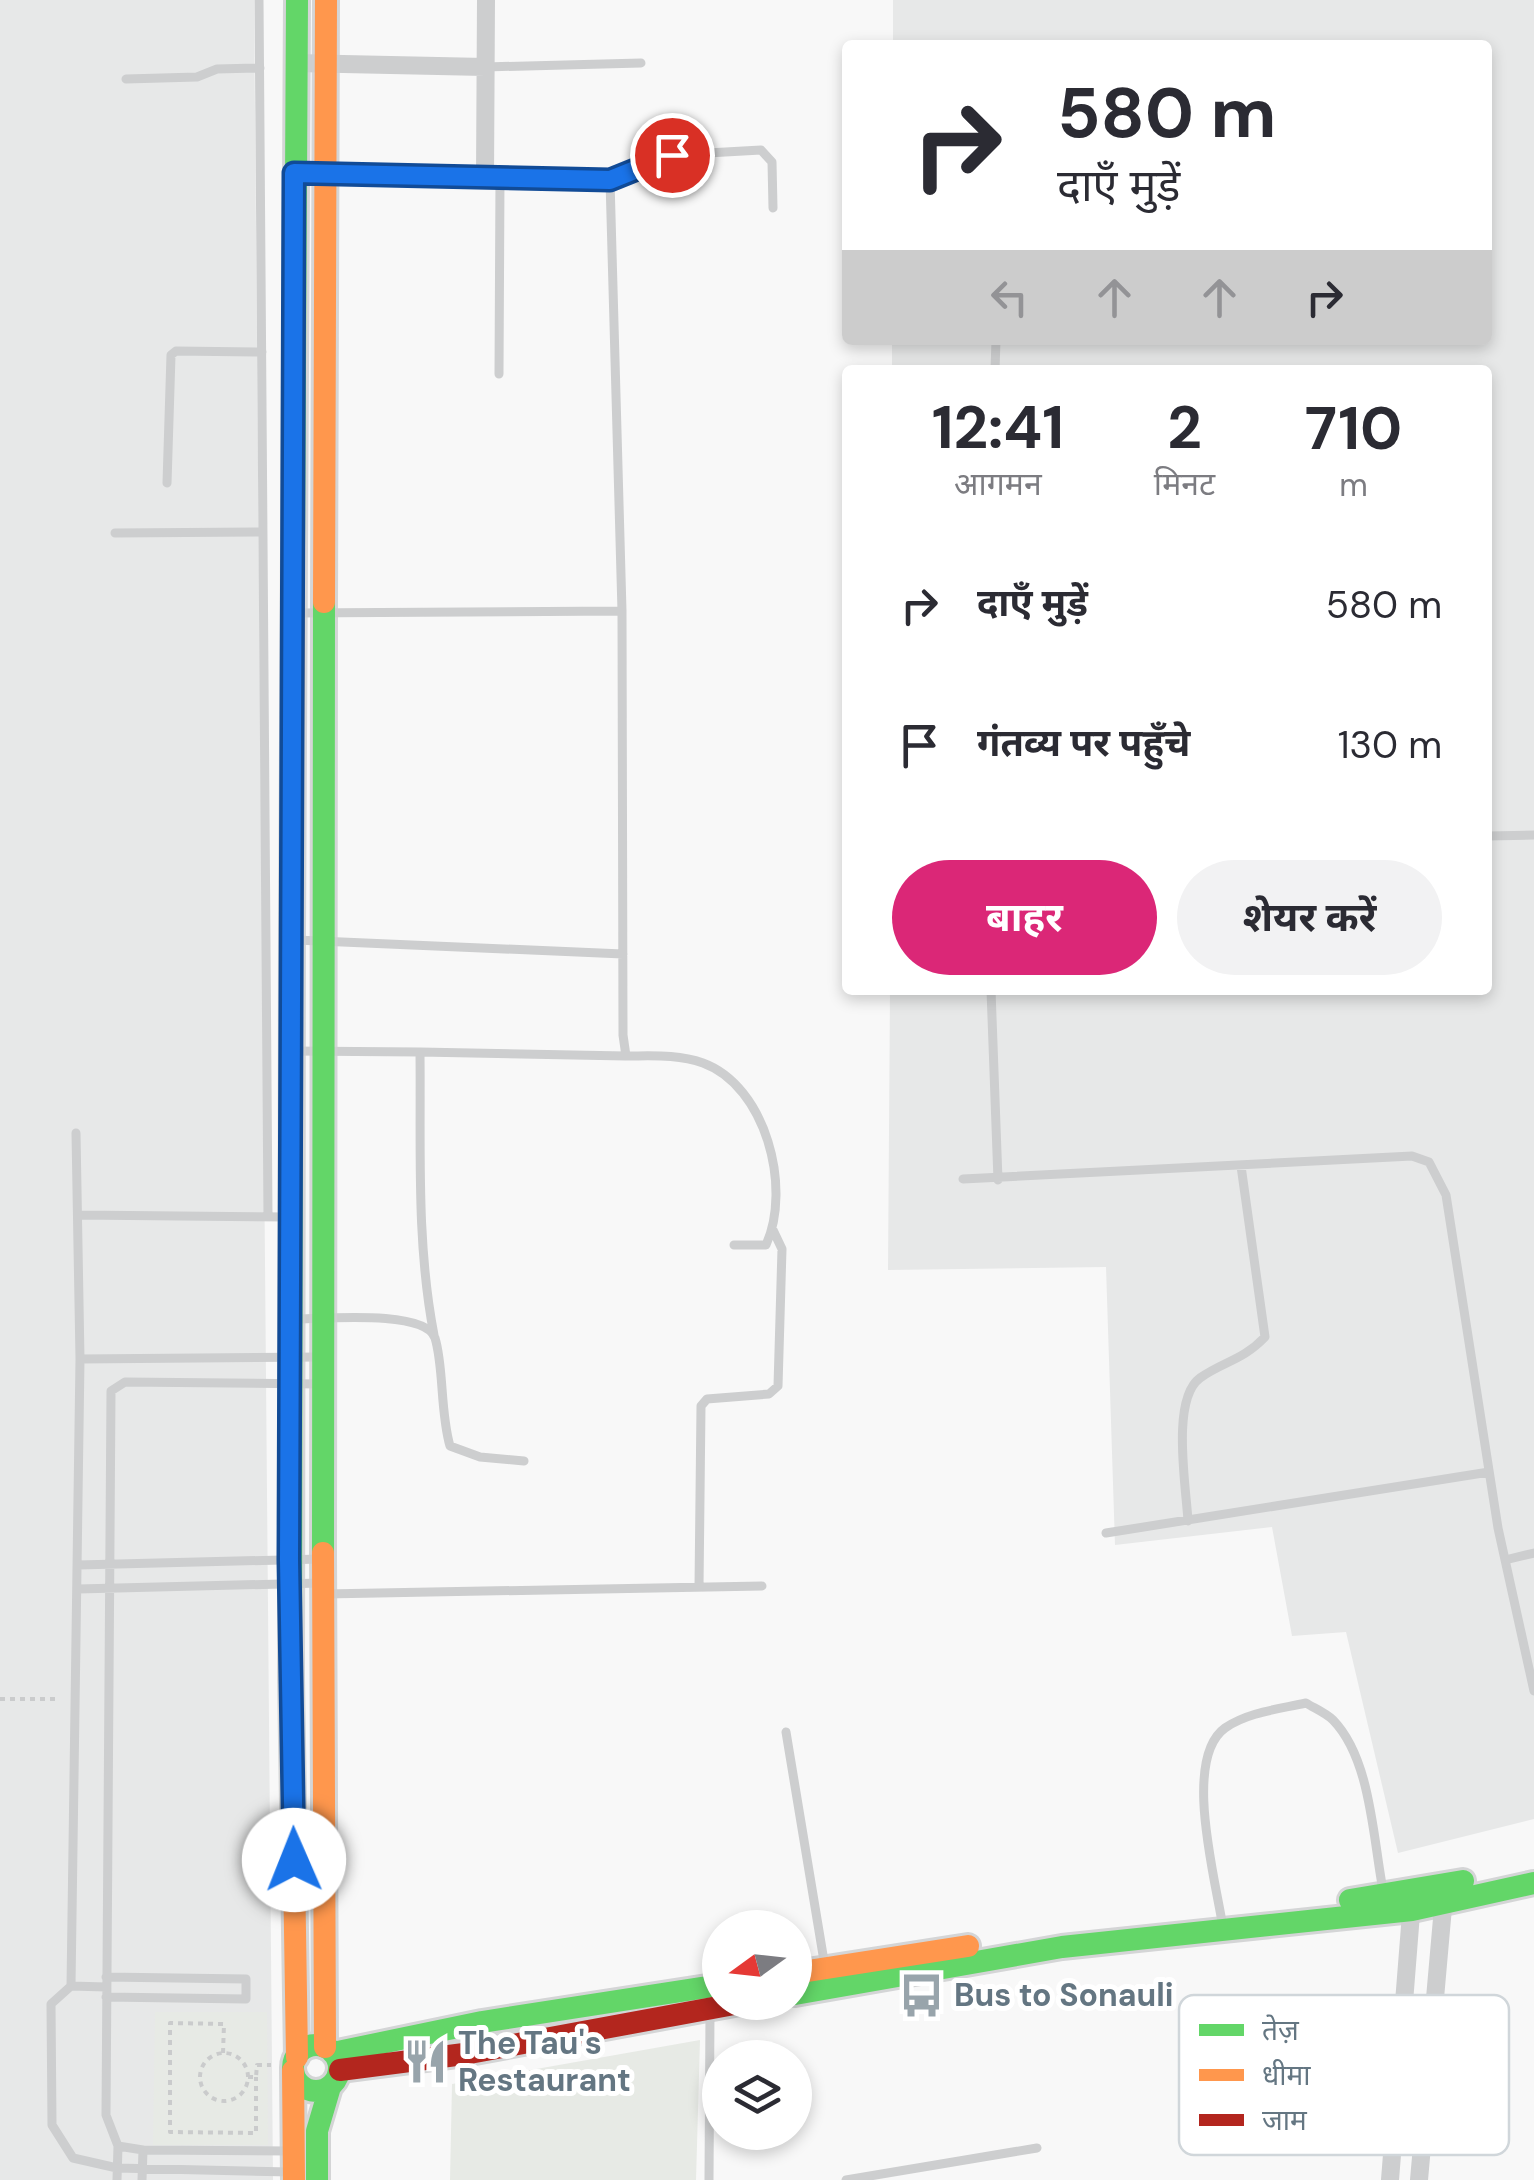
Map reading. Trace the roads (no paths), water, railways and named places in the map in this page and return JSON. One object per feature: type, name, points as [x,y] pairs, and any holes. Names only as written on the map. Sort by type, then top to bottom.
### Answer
[{"type":"street","points":[[294,2168],[291,1320],[280,1216],[292,1051],[297,0]]},
{"type":"street","points":[[317,2180],[318,2131],[332,2064],[322,1579],[326,0]]},
{"type":"street","points":[[486,0],[485,67],[493,178]]},
{"type":"street","points":[[296,63],[485,67]]},
{"type":"street","points":[[294,342],[324,341]]},
{"type":"street","points":[[1444,1894],[1534,1866]]},
{"type":"street","points":[[812,1991],[1222,1921],[1534,1883]]},
{"type":"street","points":[[1435,1995],[1444,1894]]},
{"type":"street","points":[[1396,1995],[1399,1902]]},
{"type":"street","points":[[812,1970],[1095,1927],[1222,1921]]},
{"type":"street","points":[[295,2064],[303,2087],[312,2091],[332,2064],[482,2022],[702,1994]]},
{"type":"street","points":[[295,2064],[306,2047],[332,2064]]},
{"type":"street","points":[[1390,2180],[1391,2155]]},
{"type":"street","points":[[1419,2180],[1421,2155]]},
{"type":"lane","points":[[78,1215],[280,1216],[263,532],[260,0]]},
{"type":"lane","points":[[485,67],[641,63]]},
{"type":"lane","points":[[126,78],[196,77],[217,69],[260,68]]},
{"type":"lane","points":[[294,173],[610,180],[672,155],[760,150],[772,162],[773,208]]},
{"type":"lane","points":[[493,178],[498,374]]},
{"type":"lane","points":[[610,180],[622,612],[626,1056]]},
{"type":"lane","points":[[167,483],[170,355],[176,351],[262,352]]},
{"type":"lane","points":[[115,533],[263,532]]},
{"type":"lane","points":[[293,612],[622,612]]},
{"type":"lane","points":[[1492,836],[1534,835]]},
{"type":"lane","points":[[292,940],[623,954]]},
{"type":"lane","points":[[991,995],[998,1180]]},
{"type":"lane","points":[[292,1051],[670,1056],[706,1064],[746,1100],[769,1140],[778,1175],[773,1230],[766,1245],[734,1245]]},
{"type":"lane","points":[[420,1052],[424,1286],[434,1336],[441,1413],[450,1446],[480,1457],[524,1461]]},
{"type":"lane","points":[[71,1986],[80,1359],[76,1133]]},
{"type":"lane","points":[[964,1179],[1412,1156],[1429,1162],[1446,1195],[1505,1560],[1534,1690]]},
{"type":"lane","points":[[1188,1521],[1183,1400],[1198,1379],[1245,1357],[1266,1337],[1241,1166]]},
{"type":"lane","points":[[699,1587],[702,1406],[707,1399],[769,1394],[778,1386],[782,1249],[773,1230]]},
{"type":"lane","points":[[291,1320],[413,1322],[423,1324],[434,1336]]},
{"type":"lane","points":[[80,1359],[322,1357]]},
{"type":"lane","points":[[118,2180],[118,2146],[106,2115],[114,1385],[322,1384]]},
{"type":"lane","points":[[1106,1533],[1490,1472]]},
{"type":"lane","points":[[1505,1560],[1534,1553]]},
{"type":"lane","points":[[78,1565],[290,1572],[322,1579],[762,1586]]},
{"type":"lane","points":[[78,1588],[290,1572],[322,1579]]},
{"type":"lane","points":[[1222,1921],[1202,1764],[1223,1729],[1260,1712],[1306,1704],[1332,1719],[1350,1746],[1399,1902]]},
{"type":"lane","points":[[786,1732],[825,1968]]},
{"type":"lane","points":[[106,1987],[246,1978],[246,1999],[71,1986],[51,2004],[52,2124],[73,2158],[142,2174],[294,2168]]},
{"type":"lane","points":[[709,2180],[712,2020]]},
{"type":"lane","points":[[118,2146],[294,2168]]},
{"type":"lane","points":[[846,2180],[1037,2148]]},
{"type":"lane","points":[[142,2174],[143,2150]]},
{"type":"lane","points":[[921,2168],[923,2180]]},
{"type":"place","name":"Bus to Sonauli","points":[[921,1995]]},
{"type":"place","name":"The Tau's Restaurant","points":[[425,2061]]}]
